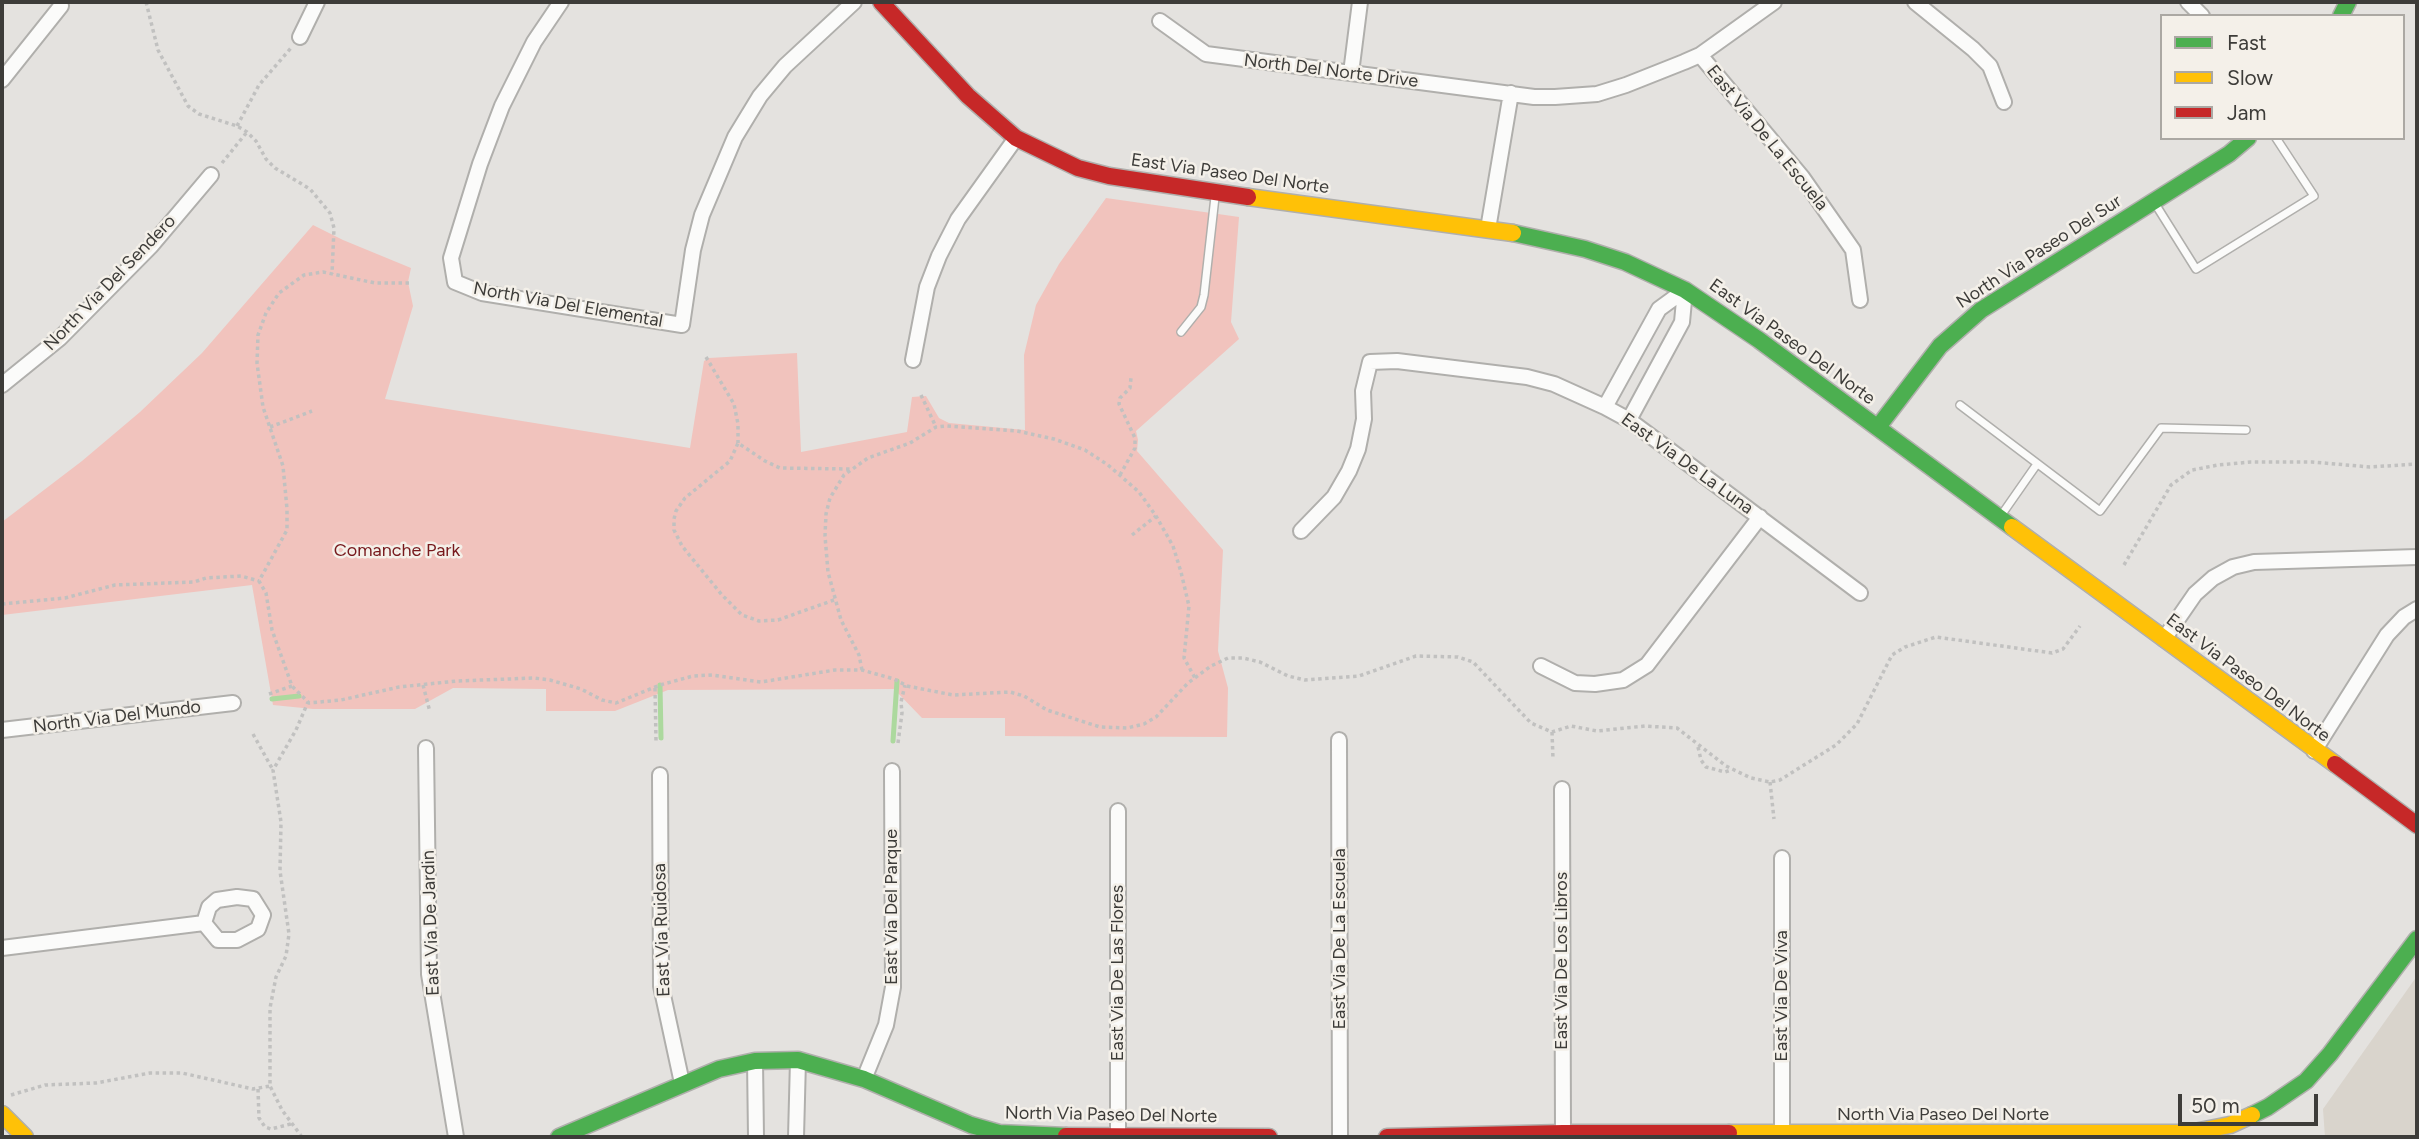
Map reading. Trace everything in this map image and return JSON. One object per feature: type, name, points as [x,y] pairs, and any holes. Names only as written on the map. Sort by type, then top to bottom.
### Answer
[{"type":"street","points":[[300,37],[317,2]]},
{"type":"street","name":"North Via Del Elemental","points":[[561,2],[534,42],[502,106],[480,164],[451,258],[455,282],[482,293],[682,324],[693,250],[702,215],[735,137],[760,96],[785,66],[854,2]]},
{"type":"street","name":"East Via Paseo Del Norte","points":[[881,2],[968,96],[1016,138],[1079,168],[1109,176],[1215,192],[1488,229],[1586,249],[1625,261],[1685,290],[1714,308],[1878,427],[2417,825]]},
{"type":"street","points":[[1351,73],[1360,2]]},
{"type":"street","name":"North Del Norte Drive","points":[[1160,21],[1206,54],[1534,97],[1597,94],[1626,85],[1700,55],[1774,2]]},
{"type":"street","points":[[1914,2],[1973,48],[1990,66],[2004,102]]},
{"type":"street","points":[[2,80],[61,6]]},
{"type":"street","name":"East Via De La Escuela","points":[[1700,55],[1802,177],[1853,250],[1860,300]]},
{"type":"street","points":[[1488,229],[1511,93]]},
{"type":"street","points":[[913,360],[927,287],[939,257],[958,219],[1016,138]]},
{"type":"street","name":"North Via Paseo Del Sur","points":[[1878,427],[1940,346],[1973,317],[2229,154],[2246,140]]},
{"type":"street","name":"North Via Del Sendero","points":[[2,385],[60,338],[115,283],[151,246],[211,175]]},
{"type":"street","points":[[1605,407],[1659,309],[1685,290]]},
{"type":"street","points":[[1629,420],[1682,322],[1685,290]]},
{"type":"street","name":"East Via De La Luna","points":[[1301,531],[1334,497],[1358,449],[1364,419],[1363,391],[1370,362],[1397,361],[1527,377],[1554,384],[1605,407],[1629,420],[1860,593]]},
{"type":"street","points":[[1541,666],[1575,682],[1595,684],[1623,680],[1647,666],[1760,517]]},
{"type":"street","points":[[2164,639],[2195,594],[2213,578],[2233,567],[2254,562],[2417,557]]},
{"type":"street","points":[[2314,751],[2387,635],[2404,617],[2417,609]]},
{"type":"street","name":"North Via Del Mundo","points":[[2,730],[233,703]]},
{"type":"street","name":"East Via De La Escuela","points":[[1339,740],[1340,1137]]},
{"type":"street","name":"East Via De Jardin","points":[[426,748],[429,974],[456,1137]]},
{"type":"street","name":"East Via Del Parque","points":[[864,1080],[886,1025],[893,987],[892,771]]},
{"type":"street","name":"East Via Ruidosa","points":[[660,775],[661,986],[682,1083]]},
{"type":"street","name":"East Via De Los Libros","points":[[1562,789],[1563,1133]]},
{"type":"street","name":"East Via De Las Flores","points":[[1118,811],[1118,1135]]},
{"type":"street","name":"East Via De Viva","points":[[1782,858],[1782,1135]]},
{"type":"street","points":[[2,948],[204,923]]},
{"type":"street","name":"North Via Paseo Del Norte","points":[[1387,1137],[1563,1133],[2189,1133],[2230,1125],[2268,1107],[2306,1081],[2330,1054],[2417,939]]},
{"type":"street","points":[[755,1060],[755,1137]]},
{"type":"street","name":"North Via Paseo Del Norte","points":[[559,1137],[682,1083],[719,1069],[755,1060],[798,1060],[826,1067],[971,1125],[999,1133],[1028,1136],[1269,1137]]},
{"type":"street","points":[[796,1137],[798,1060]]},
{"type":"street","points":[[4,1121],[25,1137]]},
{"type":"lane","points":[[2153,201],[2196,269],[2314,196],[2277,140]]},
{"type":"lane","points":[[1181,332],[1201,307],[1204,295],[1215,192]]},
{"type":"lane","points":[[1960,405],[2100,510],[2161,428],[2246,430]]},
{"type":"lane","points":[[2000,517],[2037,464]]},
{"type":"path","points":[[146,2],[158,50],[188,106],[199,114],[237,126],[247,132],[275,169],[310,189],[330,213],[334,228],[332,274]]},
{"type":"path","points":[[237,126],[259,85],[300,37]]},
{"type":"path","points":[[211,175],[231,155],[247,132]]},
{"type":"path","points":[[259,581],[287,530],[288,509],[283,466],[263,407],[257,363],[258,335],[265,313],[279,293],[304,275],[323,272],[376,283],[409,283]]},
{"type":"path","points":[[706,357],[733,404],[738,424],[738,443],[730,461],[685,498],[676,511],[674,530],[682,546],[733,607],[751,619],[778,620],[834,600]]},
{"type":"path","points":[[1120,475],[1135,448],[1135,438],[1119,404],[1120,398],[1130,388],[1131,377]]},
{"type":"path","points":[[921,395],[936,427]]},
{"type":"path","points":[[270,427],[312,411]]},
{"type":"path","points":[[862,670],[859,656],[849,639],[834,600],[828,572],[826,514],[830,498],[852,469],[886,450],[921,438],[936,427],[1017,431],[1054,439],[1086,450],[1139,492],[1173,545],[1188,606],[1184,658],[1195,678]]},
{"type":"path","points":[[738,443],[780,468],[852,469]]},
{"type":"path","points":[[2124,565],[2171,485],[2192,470],[2251,462],[2312,462],[2370,467],[2417,464]]},
{"type":"path","points":[[1132,535],[1156,516]]},
{"type":"path","points":[[2,604],[55,600],[114,585],[194,582],[206,578],[241,576],[259,581],[266,593],[272,630],[292,686],[307,702]]},
{"type":"path","points":[[307,702],[341,700],[457,681],[550,680],[581,688],[616,704],[693,676],[712,675],[761,682],[835,670],[862,670],[905,685],[953,695],[1010,692],[1024,696],[1047,710],[1100,727],[1127,728],[1144,724],[1156,717],[1195,678],[1228,658],[1242,657],[1260,662],[1288,676],[1305,680],[1359,676],[1416,656],[1458,657],[1473,662],[1531,723],[1552,732],[1571,726],[1597,731],[1645,726],[1677,728],[1708,754],[1733,770],[1770,782],[1780,780],[1836,745],[1857,724],[1892,655],[1905,647],[1936,637],[2052,653],[2063,649],[2080,626]]},
{"type":"path","points":[[423,685],[430,712]]},
{"type":"path","points":[[898,743],[905,685]]},
{"type":"path","points":[[269,694],[292,686]]},
{"type":"path","points":[[655,688],[656,741]]},
{"type":"path","points":[[273,770],[296,730],[307,702]]},
{"type":"path","points":[[1552,732],[1553,759]]},
{"type":"path","points":[[253,734],[273,770],[281,822],[280,871],[289,934],[286,956],[276,977],[270,1008],[270,1087],[291,1124],[302,1137]]},
{"type":"path","points":[[1698,745],[1700,760],[1706,767],[1725,772],[1733,770]]},
{"type":"path","points":[[1770,782],[1774,818]]},
{"type":"path","points":[[11,1095],[45,1085],[96,1083],[150,1073],[182,1073],[258,1089],[270,1087]]},
{"type":"path","points":[[258,1089],[259,1118],[265,1127],[271,1129],[291,1124]]},
{"type":"shaded area","points":[[2417,976],[2417,1137],[2325,1137],[2323,1109]]},
{"type":"green space","name":"Comanche Park","points":[[1106,198],[1239,217],[1231,322],[1239,339],[1136,431],[1137,451],[1223,550],[1218,651],[1228,688],[1227,737],[1005,736],[1005,718],[922,718],[894,689],[668,690],[615,711],[546,711],[546,689],[453,688],[415,709],[313,709],[273,705],[252,585],[2,615],[2,522],[82,461],[140,412],[202,353],[313,225],[411,268],[408,282],[413,306],[385,399],[690,448],[704,361],[709,358],[797,353],[801,452],[907,432],[912,397],[926,396],[939,418],[949,423],[1025,430],[1024,355],[1036,305],[1059,264]]},
{"type":"waterway","points":[[893,741],[897,681]]},
{"type":"waterway","points":[[660,685],[661,738]]},
{"type":"waterway","points":[[272,699],[299,696]]},
{"type":"traffic: fast","points":[[2342,14],[2348,2]]},
{"type":"traffic: fast","points":[[1878,427],[1940,346],[1981,310],[2229,154],[2246,140]]},
{"type":"traffic: fast","points":[[1513,233],[1585,249],[1625,262],[1685,290],[1759,340],[2012,527]]},
{"type":"traffic: fast","points":[[2252,1115],[2306,1081],[2330,1054],[2417,939]]},
{"type":"traffic: fast","points":[[559,1137],[719,1069],[755,1061],[798,1060],[864,1079],[971,1125],[999,1133],[1066,1136]]},
{"type":"traffic: slow","points":[[1248,197],[1513,233]]},
{"type":"traffic: slow","points":[[2012,527],[2335,764]]},
{"type":"traffic: slow","points":[[2,1114],[25,1137]]},
{"type":"traffic: slow","points":[[1729,1133],[2189,1133],[2230,1125],[2252,1115]]},
{"type":"traffic: jam","points":[[881,2],[968,96],[1016,138],[1078,168],[1109,176],[1248,197]]},
{"type":"traffic: jam","points":[[2335,764],[2417,825]]},
{"type":"traffic: jam","points":[[1387,1137],[1729,1133]]},
{"type":"traffic: jam","points":[[1066,1136],[1269,1137]]}]
